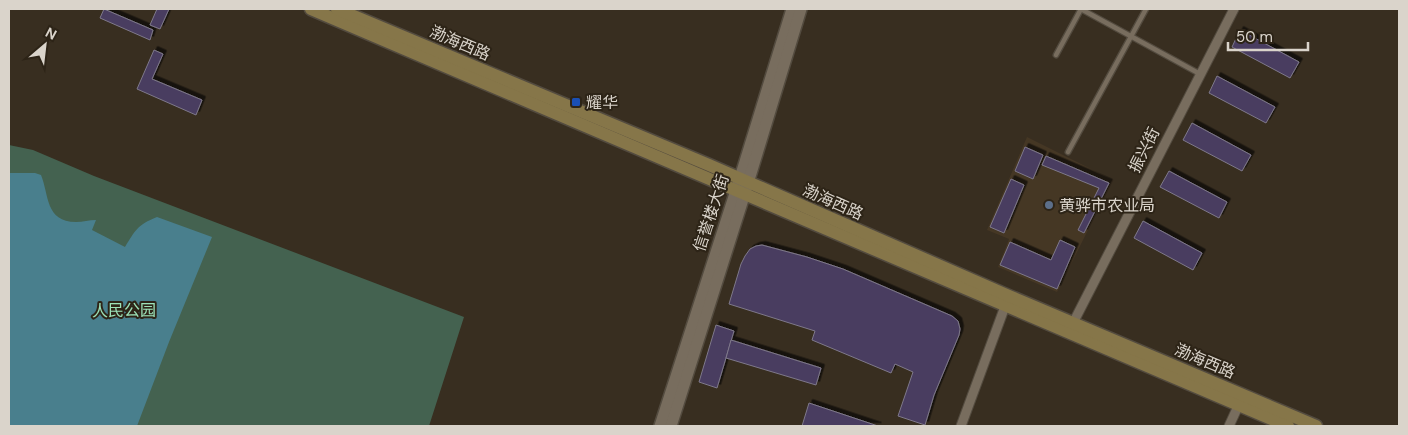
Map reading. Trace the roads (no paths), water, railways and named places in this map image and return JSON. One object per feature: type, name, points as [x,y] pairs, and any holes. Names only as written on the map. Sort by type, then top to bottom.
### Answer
[{"type":"main road","name":"渤海西路","points":[[311,9],[330,11],[1241,400],[1316,426]]},
{"type":"main road","name":"渤海西路","points":[[1241,400],[1288,426]]},
{"type":"street","name":"信誉楼大街","points":[[671,426],[792,9]]},
{"type":"street","name":"信誉楼大街","points":[[660,426],[801,9]]},
{"type":"street","name":"振兴街","points":[[1070,328],[1234,9]]},
{"type":"street","points":[[961,426],[1007,300]]},
{"type":"street","points":[[1229,426],[1241,400]]},
{"type":"lane","points":[[1056,54],[1081,9],[1200,74]]},
{"type":"lane","points":[[1068,152],[1146,9]]},
{"type":"water","points":[[9,173],[35,173],[41,175],[53,212],[66,221],[96,220],[92,230],[125,247],[137,229],[157,217],[212,237],[137,426],[9,426]]},
{"type":"place","name":"耀华","points":[[576,102]]},
{"type":"place","name":"黄骅市农业局","points":[[1049,205]]},
{"type":"park label","name":"人民公园","points":[[124,310]]}]
